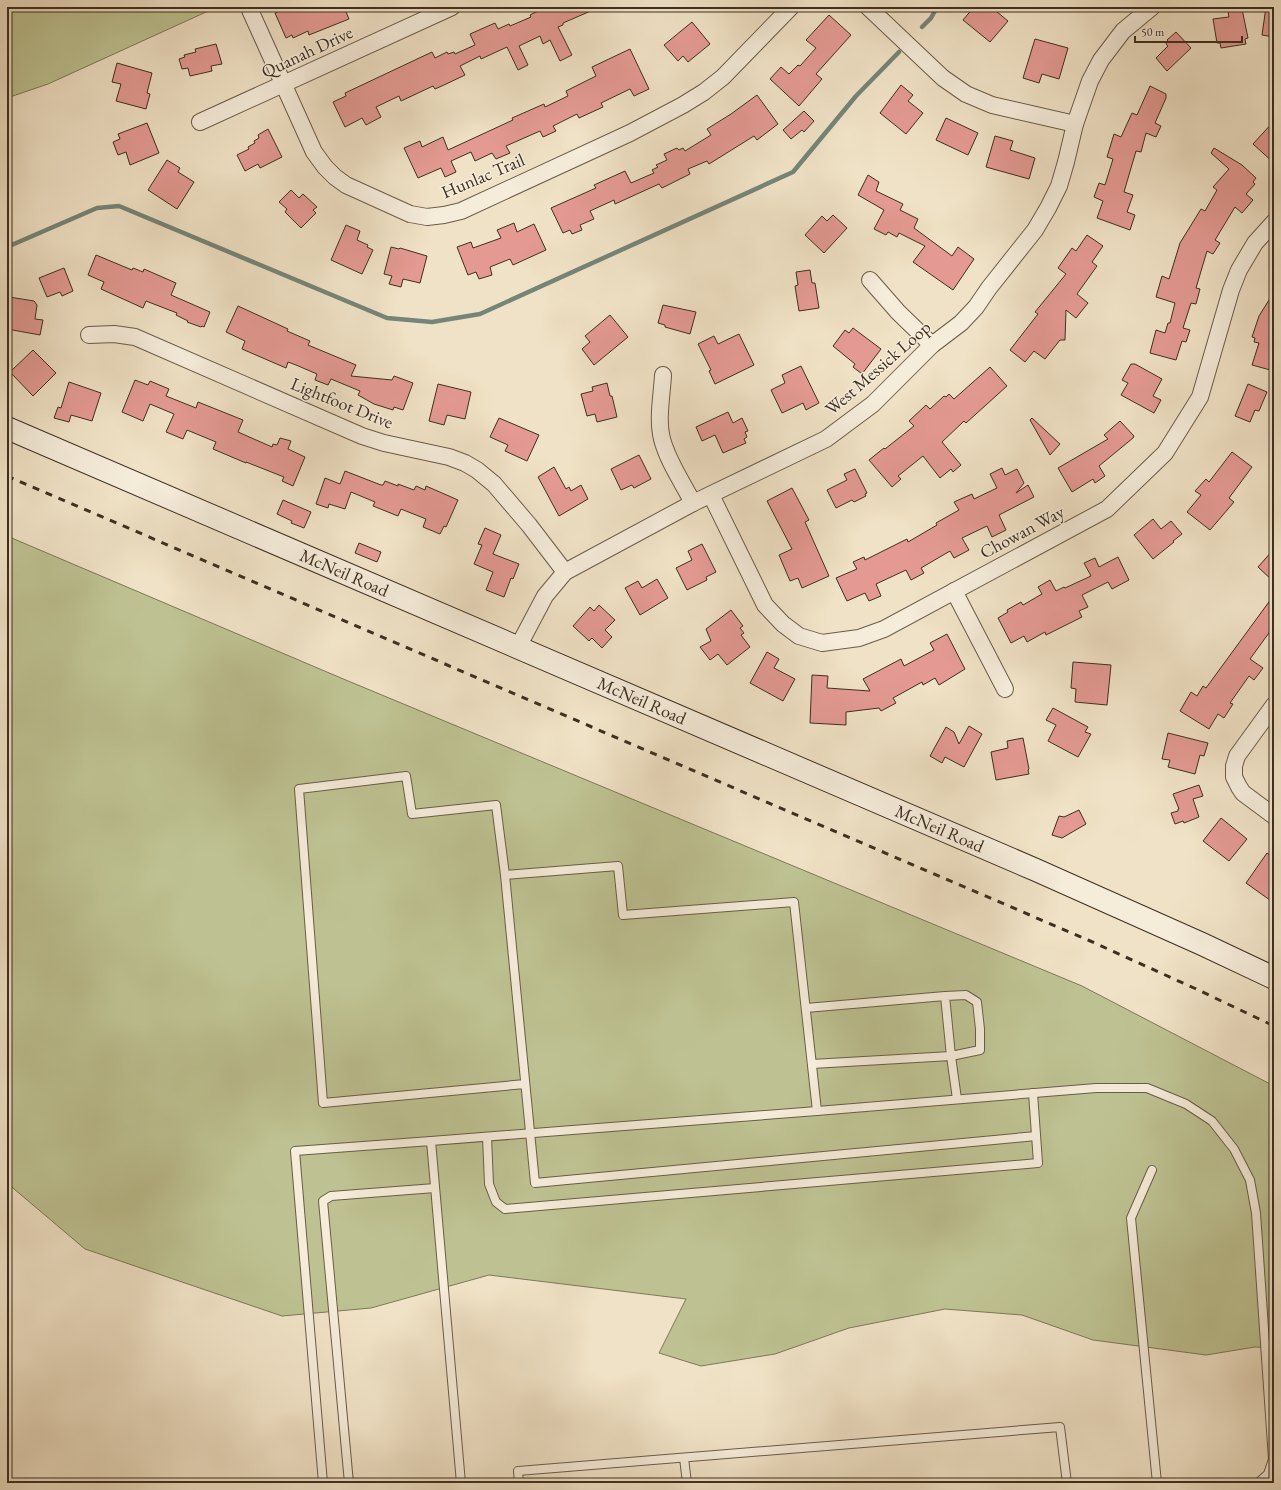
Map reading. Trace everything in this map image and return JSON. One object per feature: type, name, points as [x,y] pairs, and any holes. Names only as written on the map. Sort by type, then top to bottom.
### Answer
[{"type":"main road","name":"McNeil Road","points":[[7,428],[1029,867],[1194,940],[1274,978]]},
{"type":"street","name":"Quanah Drive","points":[[200,122],[452,7]]},
{"type":"street","name":"Hunlac Trail","points":[[250,10],[285,84],[314,152],[325,167],[346,185],[410,214],[427,216],[444,215],[461,211],[630,133],[683,105],[704,92],[723,77],[791,7]]},
{"type":"street","points":[[868,7],[943,78],[966,94],[992,105],[1075,124]]},
{"type":"street","name":"West Messick Loop","points":[[518,647],[545,596],[565,572],[693,503],[826,439],[872,404],[932,345],[961,323],[976,307],[989,288],[1035,230],[1058,186],[1066,162],[1075,124],[1090,81],[1101,60],[1123,31],[1152,7]]},
{"type":"street","name":"Chowan Way","points":[[711,495],[765,605],[783,624],[799,636],[822,643],[863,637],[884,629],[1107,509],[1165,453],[1200,397],[1231,290],[1239,270],[1255,243],[1274,222]]},
{"type":"street","points":[[870,280],[898,312],[932,345]]},
{"type":"street","name":"Lightfoot Drive","points":[[89,336],[114,334],[135,337],[362,436],[384,443],[449,457],[465,463],[477,470],[494,484],[529,525],[565,572]]},
{"type":"street","points":[[663,375],[660,424],[662,439],[667,454],[693,503]]},
{"type":"street","points":[[954,592],[1005,689]]},
{"type":"street","points":[[1274,705],[1237,756],[1234,766],[1234,777],[1238,787],[1274,816]]},
{"type":"lane","points":[[525,1084],[323,1103],[299,789],[406,776],[412,814],[496,805],[505,875],[535,1183],[1036,1136]]},
{"type":"lane","points":[[505,875],[618,866],[623,915],[794,902],[817,1111]]},
{"type":"lane","points":[[806,1008],[966,994],[977,1002],[980,1029],[980,1050],[951,1056],[812,1064]]},
{"type":"lane","points":[[945,996],[957,1099]]},
{"type":"lane","points":[[323,1483],[295,1151],[1096,1088],[1147,1088],[1186,1104],[1212,1121],[1234,1150],[1250,1180],[1257,1221],[1273,1459],[1268,1474],[1258,1483]]},
{"type":"lane","points":[[487,1137],[489,1184],[496,1202],[505,1209],[1038,1163],[1034,1093]]},
{"type":"lane","points":[[431,1141],[461,1483]]},
{"type":"lane","points":[[1152,1170],[1131,1218],[1157,1483]]},
{"type":"lane","points":[[349,1483],[323,1201],[331,1196],[435,1188]]},
{"type":"lane","points":[[519,1483],[518,1471],[1060,1427],[1067,1483]]},
{"type":"lane","points":[[684,1458],[687,1483]]},
{"type":"green space","points":[[7,7],[217,7],[48,84],[7,98]]},
{"type":"green space","points":[[7,536],[341,678],[1082,986],[1274,1086],[1274,1348],[1255,1347],[1206,1355],[1093,1340],[1022,1315],[945,1309],[849,1328],[775,1354],[701,1366],[659,1353],[686,1299],[489,1275],[371,1308],[282,1316],[85,1249],[7,1183]]},
{"type":"building","points":[[288,7],[344,7],[349,19],[309,35],[308,31],[293,38],[292,35],[286,38],[275,13]]},
{"type":"building","points":[[551,7],[600,7],[563,23],[563,25],[558,27],[572,55],[560,61],[550,40],[543,44],[540,36],[519,46],[528,65],[518,70],[507,47],[481,59],[480,56],[460,66],[465,75],[444,85],[435,89],[433,86],[401,101],[399,96],[376,107],[381,117],[366,125],[362,118],[345,127],[333,102],[346,96],[345,93],[432,52],[435,58],[447,52],[448,54],[454,52],[455,54],[475,45],[470,34],[495,23],[498,29],[509,24],[510,26],[531,17],[530,15],[542,9],[543,11]]},
{"type":"building","points":[[974,7],[991,7],[1008,21],[990,42],[963,20]]},
{"type":"building","points":[[1266,7],[1274,7],[1274,37],[1262,35]]},
{"type":"building","points":[[1242,9],[1248,38],[1245,39],[1246,44],[1221,48],[1220,43],[1217,43],[1213,19],[1229,17],[1228,11]]},
{"type":"building","points":[[829,15],[851,35],[816,74],[822,79],[799,106],[770,79],[781,67],[789,74],[798,65],[800,66],[816,48],[806,40]]},
{"type":"building","points":[[692,22],[710,44],[688,62],[683,56],[678,61],[664,45]]},
{"type":"building","points":[[1176,32],[1191,48],[1167,71],[1156,58],[1168,46],[1166,44],[1168,41],[1167,40]]},
{"type":"building","points":[[1035,39],[1068,48],[1059,79],[1042,74],[1039,83],[1023,78]]},
{"type":"building","points":[[216,44],[222,64],[211,66],[212,71],[190,76],[188,68],[182,69],[179,59],[185,57],[184,55],[196,52],[195,49]]},
{"type":"building","points":[[630,49],[649,89],[634,96],[630,89],[601,103],[603,107],[579,118],[577,114],[553,126],[556,131],[543,137],[540,131],[506,146],[510,153],[496,159],[492,153],[475,161],[471,152],[451,161],[456,172],[445,177],[441,168],[418,178],[404,148],[420,141],[422,147],[443,137],[448,150],[513,120],[512,118],[544,104],[545,107],[568,96],[566,91],[596,76],[592,67]]},
{"type":"building","points":[[117,63],[152,73],[147,93],[150,94],[146,109],[116,101],[121,84],[112,82]]},
{"type":"building","points":[[901,85],[913,95],[908,101],[923,113],[906,134],[880,113]]},
{"type":"building","points":[[1150,86],[1166,94],[1166,98],[1155,123],[1161,126],[1156,137],[1146,133],[1141,152],[1136,151],[1124,192],[1133,195],[1127,212],[1135,215],[1130,230],[1097,218],[1103,201],[1094,197],[1099,183],[1105,185],[1113,159],[1107,157],[1114,134],[1121,137],[1132,113],[1137,115]]},
{"type":"building","points":[[757,95],[778,124],[757,140],[754,136],[709,164],[707,161],[688,169],[690,174],[662,188],[659,184],[615,204],[614,200],[590,211],[594,219],[580,225],[582,230],[572,234],[570,230],[563,233],[551,208],[596,188],[594,185],[625,171],[631,183],[654,173],[652,170],[658,167],[656,165],[667,160],[664,154],[677,148],[679,150],[683,148],[685,151],[711,135],[707,129]]},
{"type":"building","points":[[804,111],[814,121],[804,132],[802,130],[791,139],[783,130]]},
{"type":"building","points":[[946,118],[978,133],[968,155],[936,140]]},
{"type":"building","points":[[1274,121],[1274,163],[1253,144]]},
{"type":"building","points":[[147,123],[159,153],[130,165],[126,152],[118,155],[113,142],[120,139],[118,134]]},
{"type":"building","points":[[268,129],[282,157],[260,168],[258,164],[245,171],[237,155],[249,149],[248,147],[255,143],[254,141],[259,138],[258,135]]},
{"type":"building","points":[[995,136],[1013,141],[1010,150],[1035,158],[1029,179],[986,167]]},
{"type":"building","points":[[1214,148],[1242,165],[1256,178],[1253,182],[1255,184],[1246,194],[1253,200],[1242,213],[1235,207],[1215,240],[1220,243],[1213,254],[1207,251],[1196,288],[1200,289],[1196,304],[1191,303],[1183,328],[1190,330],[1186,342],[1182,341],[1176,360],[1150,353],[1156,330],[1165,333],[1168,323],[1170,323],[1175,303],[1156,297],[1162,276],[1169,279],[1180,243],[1201,209],[1205,211],[1217,190],[1213,187],[1229,169],[1211,153]]},
{"type":"building","points":[[167,160],[180,168],[178,172],[194,182],[177,209],[148,190]]},
{"type":"building","points":[[868,175],[879,182],[876,191],[903,204],[900,210],[918,219],[914,228],[952,256],[958,247],[974,259],[953,290],[913,262],[925,246],[899,233],[897,237],[888,232],[886,235],[874,229],[884,210],[858,195]]},
{"type":"building","points":[[291,190],[299,198],[303,194],[317,207],[313,210],[316,213],[301,228],[285,212],[287,209],[279,202]]},
{"type":"building","points":[[833,215],[847,228],[824,253],[805,235],[822,216],[827,221]]},
{"type":"building","points":[[514,223],[517,232],[534,224],[546,250],[513,265],[510,259],[490,267],[492,275],[479,279],[476,272],[468,275],[457,247],[471,242],[473,248],[501,238],[497,230]]},
{"type":"building","points":[[346,225],[360,231],[357,240],[368,245],[367,247],[373,250],[362,274],[331,260]]},
{"type":"building","points":[[1087,235],[1103,246],[1092,262],[1097,266],[1077,294],[1088,303],[1076,318],[1066,310],[1065,340],[1060,340],[1045,359],[1034,351],[1025,362],[1010,350],[1038,314],[1035,312],[1066,274],[1058,268],[1072,248],[1076,251]]},
{"type":"building","points":[[391,247],[400,248],[427,256],[420,283],[403,279],[401,287],[389,284],[392,276],[384,274]]},
{"type":"building","points":[[96,255],[132,270],[133,268],[143,272],[144,269],[176,283],[171,295],[210,312],[204,327],[187,322],[188,321],[176,315],[177,313],[146,301],[143,308],[101,289],[104,282],[88,275]]},
{"type":"building","points":[[64,268],[73,291],[62,296],[60,292],[47,297],[39,278]]},
{"type":"building","points":[[810,270],[812,283],[815,283],[819,308],[799,311],[795,286],[798,285],[796,272]]},
{"type":"building","points":[[1274,292],[1274,371],[1252,365],[1259,343],[1254,342],[1255,338],[1252,337],[1259,316]]},
{"type":"building","points":[[9,297],[34,301],[37,305],[35,319],[43,320],[40,335],[7,329],[7,298]]},
{"type":"building","points":[[663,305],[696,312],[690,334],[665,327],[665,325],[658,323]]},
{"type":"building","points":[[238,306],[310,341],[308,345],[356,365],[351,376],[392,380],[394,376],[413,383],[403,410],[394,407],[393,410],[374,404],[358,395],[360,391],[331,379],[328,385],[315,380],[317,374],[296,365],[288,362],[286,368],[242,349],[245,341],[226,332]]},
{"type":"building","points":[[610,315],[628,337],[594,365],[582,349],[590,342],[585,336]]},
{"type":"building","points":[[853,328],[881,349],[862,374],[853,367],[855,364],[833,346],[845,330],[849,333]]},
{"type":"building","points":[[739,334],[754,365],[715,384],[709,371],[711,370],[698,344],[714,336],[718,344]]},
{"type":"building","points":[[33,350],[56,373],[33,396],[10,372]]},
{"type":"building","points":[[1131,364],[1135,364],[1162,379],[1153,396],[1161,400],[1154,413],[1121,395],[1128,383],[1122,380]]},
{"type":"building","points":[[801,366],[819,403],[806,410],[803,403],[782,413],[771,390],[785,383],[782,375]]},
{"type":"building","points":[[990,367],[1007,386],[966,423],[964,421],[942,442],[961,465],[953,472],[951,469],[940,478],[923,456],[898,476],[901,479],[892,487],[869,460],[914,426],[909,421],[926,405],[930,409],[944,396],[946,397],[949,394],[954,399]]},
{"type":"building","points":[[135,380],[148,385],[150,381],[169,389],[166,396],[196,408],[198,402],[243,420],[238,432],[272,447],[273,444],[277,445],[280,438],[291,441],[288,449],[305,457],[293,486],[282,481],[284,477],[213,449],[216,442],[187,430],[183,439],[166,432],[174,414],[150,404],[143,421],[122,412]]},
{"type":"building","points":[[69,382],[101,393],[92,421],[71,415],[69,422],[54,418],[58,407],[61,408]]},
{"type":"building","points":[[607,383],[617,417],[597,422],[595,414],[587,416],[581,394],[593,391],[592,387]]},
{"type":"building","points":[[438,384],[471,392],[465,419],[447,415],[444,425],[429,421]]},
{"type":"building","points":[[1248,384],[1267,392],[1259,411],[1255,410],[1250,422],[1235,416]]},
{"type":"building","points":[[728,412],[733,423],[742,418],[748,431],[745,432],[747,437],[744,439],[746,443],[723,453],[715,435],[702,441],[696,427]]},
{"type":"building","points":[[499,418],[539,435],[527,461],[505,451],[508,445],[490,437]]},
{"type":"building","points":[[1032,418],[1060,444],[1050,455],[1030,420]]},
{"type":"building","points":[[1120,421],[1134,436],[1133,438],[1099,466],[1105,476],[1095,483],[1093,479],[1072,492],[1058,468],[1108,439],[1104,435]]},
{"type":"building","points":[[1232,452],[1252,467],[1229,498],[1234,502],[1210,530],[1187,512],[1201,495],[1195,491],[1206,479],[1209,482]]},
{"type":"building","points":[[639,455],[651,479],[634,488],[632,485],[621,490],[611,469]]},
{"type":"building","points":[[554,467],[566,489],[569,487],[571,491],[581,485],[588,499],[559,516],[538,477]]},
{"type":"building","points":[[1002,468],[1005,475],[1017,469],[1024,483],[1016,493],[1028,485],[1034,497],[999,515],[1006,530],[992,537],[987,526],[962,538],[969,550],[954,558],[950,551],[921,568],[924,573],[911,580],[906,570],[876,584],[881,596],[869,601],[865,593],[847,601],[836,578],[857,569],[853,562],[864,557],[865,560],[907,539],[908,542],[937,525],[936,523],[959,510],[954,502],[972,494],[974,499],[997,488],[990,474]]},
{"type":"building","points":[[855,469],[867,493],[865,494],[866,496],[854,502],[852,500],[836,508],[827,490],[847,480],[844,474]]},
{"type":"building","points":[[345,471],[381,485],[383,485],[385,481],[414,490],[416,486],[425,490],[426,486],[458,500],[446,527],[444,526],[440,534],[423,527],[426,519],[401,509],[398,516],[373,506],[375,502],[351,492],[345,509],[329,504],[328,508],[316,504],[325,478],[340,484]]},
{"type":"building","points":[[792,488],[809,520],[805,522],[829,576],[802,588],[798,578],[790,581],[779,555],[792,549],[767,501]]},
{"type":"building","points":[[283,500],[311,512],[304,528],[291,523],[292,521],[277,514]]},
{"type":"building","points":[[1153,519],[1161,529],[1171,521],[1182,534],[1153,559],[1134,535]]},
{"type":"building","points":[[485,528],[501,535],[493,554],[519,564],[513,579],[511,578],[504,597],[486,590],[493,572],[474,564],[482,545],[478,544]]},
{"type":"building","points":[[359,543],[381,552],[377,562],[355,553]]},
{"type":"building","points":[[702,544],[716,572],[706,577],[707,580],[687,590],[676,568],[692,560],[688,551]]},
{"type":"building","points":[[1274,549],[1274,582],[1258,567]]},
{"type":"building","points":[[1118,557],[1129,580],[1112,589],[1108,582],[1082,595],[1088,607],[1079,611],[1082,617],[1046,635],[1045,632],[1027,642],[1024,636],[1011,643],[998,618],[1008,612],[1007,610],[1021,602],[1023,605],[1042,594],[1038,587],[1050,580],[1056,591],[1091,576],[1084,563],[1095,558],[1099,567]]},
{"type":"building","points":[[657,579],[668,598],[640,615],[625,588],[638,581],[642,588]]},
{"type":"building","points":[[1274,595],[1274,626],[1250,659],[1263,668],[1254,680],[1249,676],[1230,703],[1233,704],[1224,718],[1218,714],[1209,729],[1180,711],[1191,692],[1197,696],[1203,686],[1206,688]]},
{"type":"building","points":[[599,605],[615,620],[605,630],[612,637],[602,648],[592,638],[589,641],[573,626],[590,607],[594,611]]},
{"type":"building","points":[[731,610],[743,626],[740,628],[744,633],[741,635],[750,647],[727,665],[718,654],[710,660],[700,647],[711,641],[706,629]]},
{"type":"building","points":[[947,634],[965,669],[939,685],[935,678],[923,685],[922,682],[893,698],[896,703],[881,711],[879,708],[846,712],[846,725],[810,723],[812,675],[828,676],[827,688],[870,691],[863,679],[901,659],[904,666],[934,650],[930,643]]},
{"type":"building","points":[[767,652],[779,659],[774,668],[795,679],[783,701],[750,683]]},
{"type":"building","points":[[1073,662],[1111,665],[1107,705],[1075,702],[1076,689],[1071,688]]},
{"type":"building","points":[[1053,708],[1088,727],[1085,732],[1091,734],[1078,757],[1048,741],[1056,725],[1046,720]]},
{"type":"building","points":[[969,726],[982,734],[964,767],[945,757],[942,763],[930,756],[946,727],[954,732],[959,744]]},
{"type":"building","points":[[1168,733],[1208,743],[1204,756],[1200,755],[1195,774],[1168,767],[1170,760],[1162,759]]},
{"type":"building","points":[[1023,738],[1029,774],[996,780],[991,752],[1008,748],[1007,741]]},
{"type":"building","points":[[1199,785],[1203,796],[1193,799],[1199,817],[1184,823],[1183,821],[1175,824],[1171,813],[1178,811],[1179,809],[1173,794]]},
{"type":"building","points":[[1079,810],[1086,824],[1062,838],[1052,835],[1059,816],[1064,817]]},
{"type":"building","points":[[1221,818],[1247,839],[1229,861],[1203,841]]},
{"type":"building","points":[[1267,853],[1274,858],[1274,903],[1246,883]]},
{"type":"waterway","points":[[922,27],[931,18],[937,7]]},
{"type":"waterway","points":[[7,247],[97,208],[119,206],[387,318],[432,322],[480,314],[793,172],[856,96],[899,52]]},
{"type":"railway","points":[[7,476],[1088,940],[1274,1026]]}]
